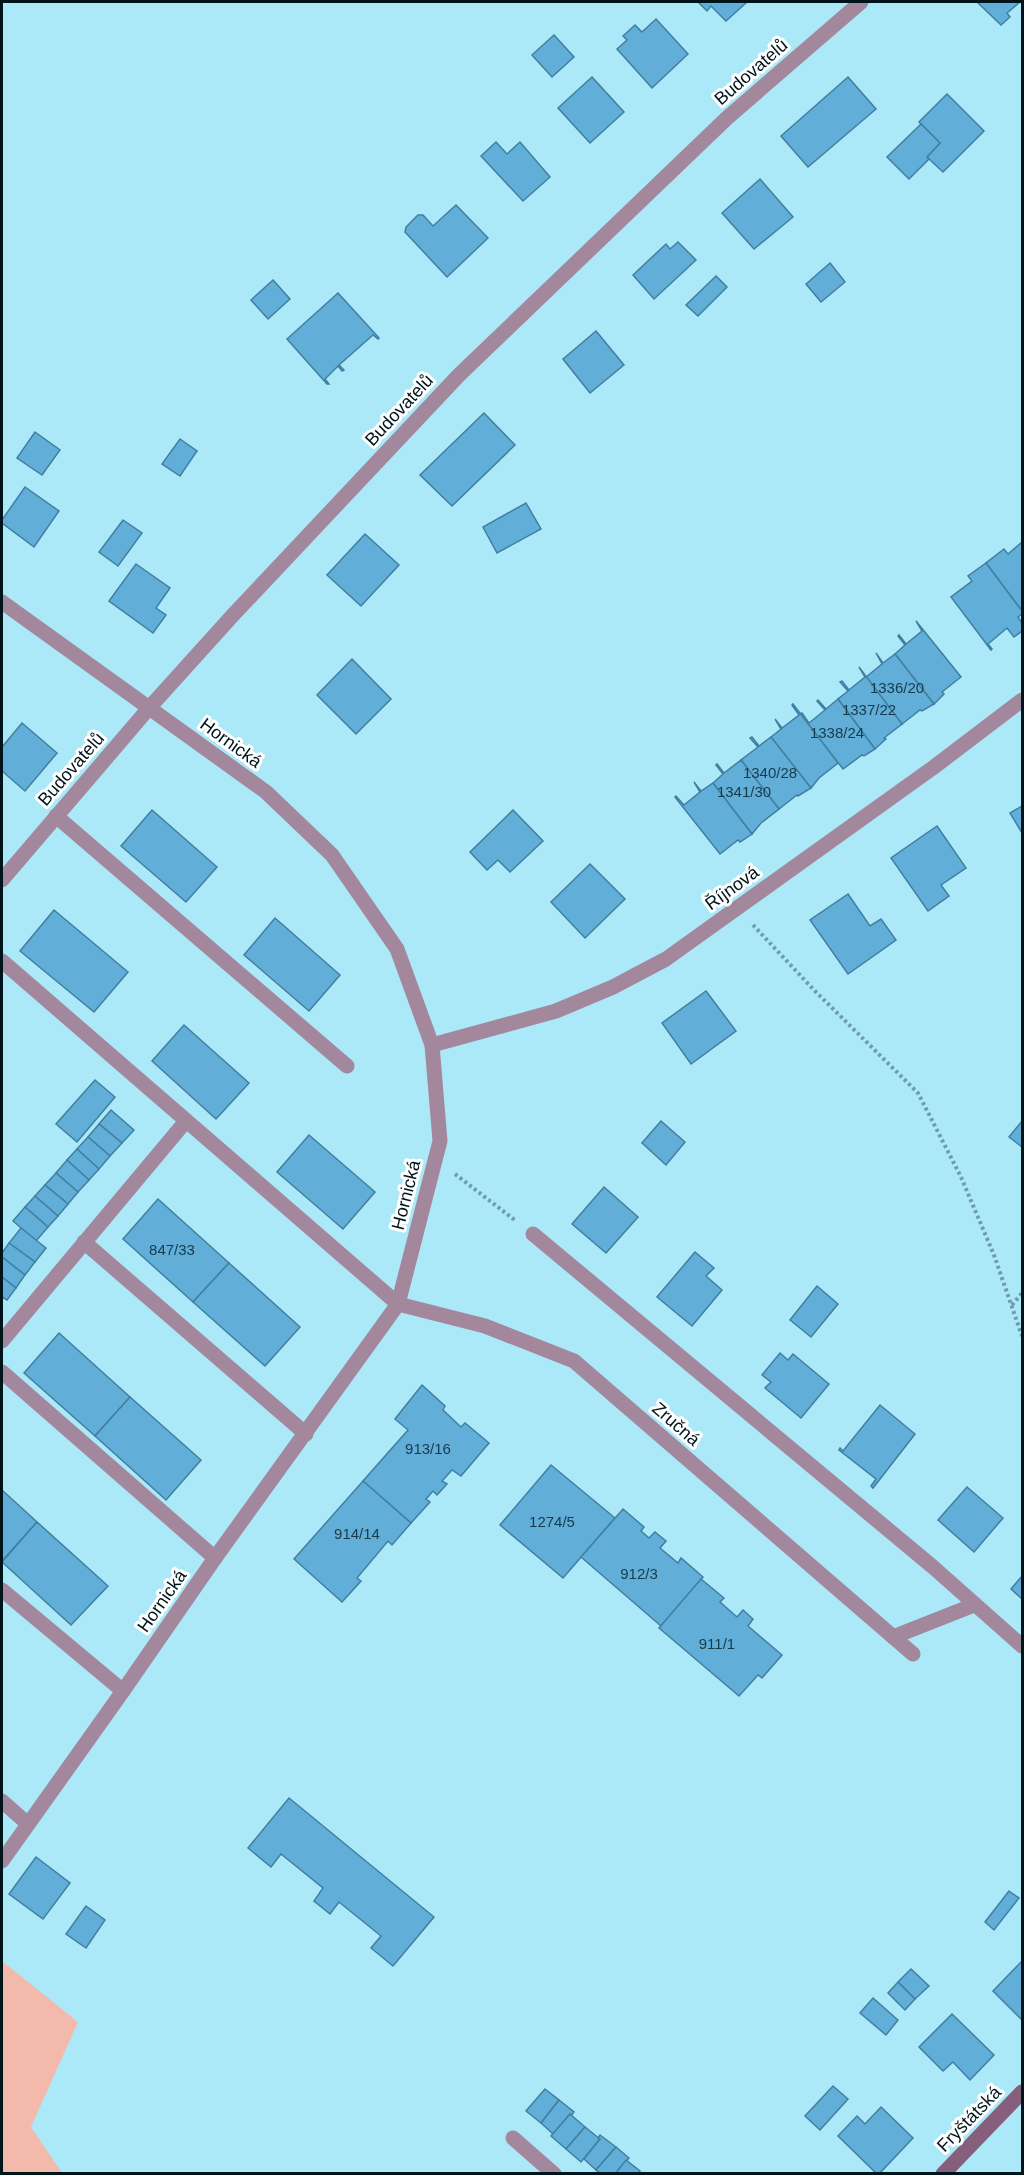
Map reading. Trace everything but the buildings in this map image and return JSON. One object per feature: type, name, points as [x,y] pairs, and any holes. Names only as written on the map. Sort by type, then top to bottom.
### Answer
[{"type":"street","name":"Budovatelů","points":[[2,880],[149,708],[233,615],[459,375],[728,118],[861,2]]},
{"type":"street","name":"Hornická","points":[[2,602],[266,792],[333,855],[398,949],[432,1045],[440,1140],[398,1304],[215,1558],[2,1861]]},
{"type":"street","name":"Říjnová","points":[[432,1045],[556,1011],[613,987],[666,959],[934,767],[1023,700]]},
{"type":"street","points":[[56,816],[347,1066]]},
{"type":"street","points":[[2,961],[398,1304]]},
{"type":"street","points":[[2,1341],[186,1121]]},
{"type":"street","points":[[533,1234],[933,1567],[1023,1646]]},
{"type":"street","points":[[84,1242],[306,1434]]},
{"type":"street","name":"Zručná","points":[[398,1304],[485,1326],[574,1361],[913,1654]]},
{"type":"street","points":[[2,1372],[215,1558]]},
{"type":"street","points":[[2,1590],[123,1691]]},
{"type":"street","points":[[893,1637],[974,1605]]},
{"type":"street","points":[[2,1801],[28,1824]]},
{"type":"street","name":"Fryštátská","points":[[943,2174],[1023,2092]]},
{"type":"street","points":[[513,2138],[554,2174]]},
{"type":"path","points":[[738,908],[814,990],[918,1093],[961,1177],[994,1255],[1023,1336]]},
{"type":"path","points":[[435,1160],[533,1234]]},
{"type":"path","points":[[1012,1305],[1023,1293]]},
{"type":"shaded area","points":[[2,1961],[78,2022],[31,2127],[62,2173],[2,2173]]}]
